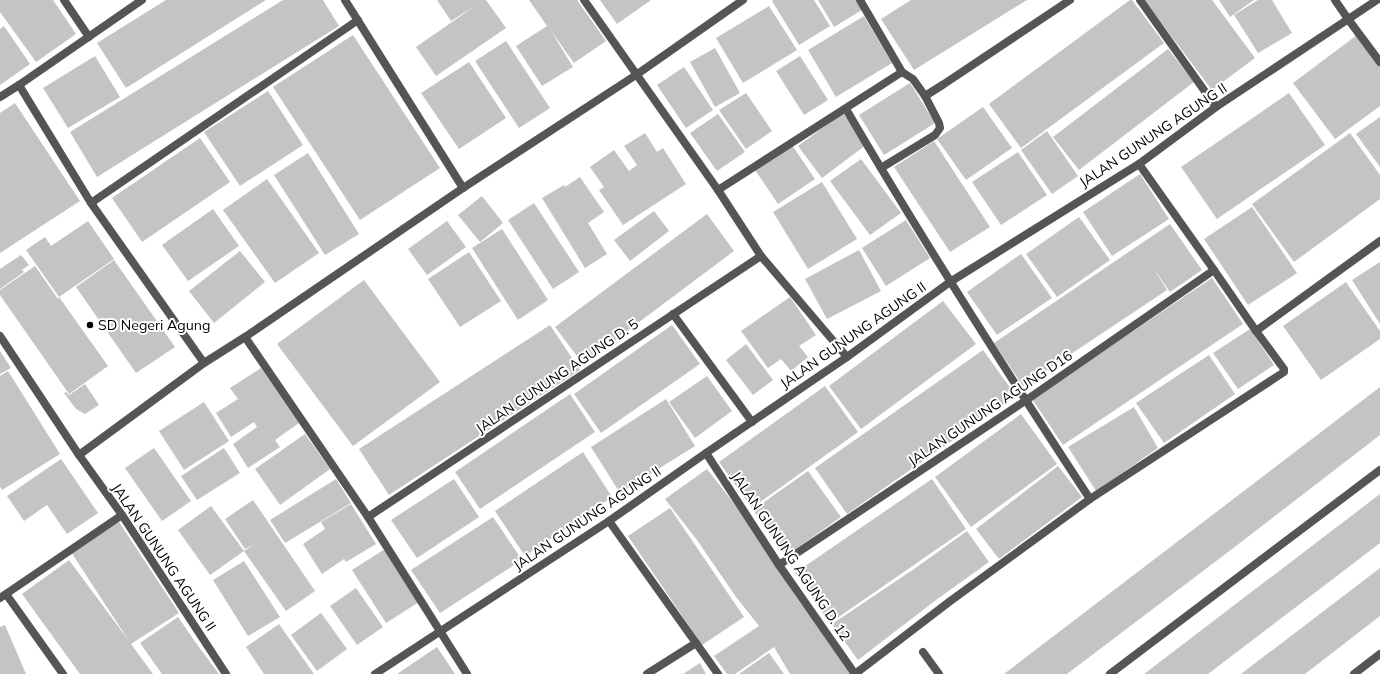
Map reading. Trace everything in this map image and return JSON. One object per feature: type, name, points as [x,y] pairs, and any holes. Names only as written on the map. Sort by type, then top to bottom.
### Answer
[{"type":"street","points":[[64,0],[89,37]]},
{"type":"street","points":[[0,97],[19,86],[142,0]]},
{"type":"street","points":[[345,0],[463,188]]},
{"type":"street","points":[[584,0],[718,190],[761,256],[847,357]]},
{"type":"street","points":[[79,455],[204,363],[245,337],[463,188],[636,75],[743,0]]},
{"type":"street","points":[[860,0],[902,72],[913,79],[925,96],[939,123],[940,128],[938,132],[881,168]]},
{"type":"street","points":[[925,96],[1070,0]]},
{"type":"street","points":[[1140,0],[1216,107]]},
{"type":"street","points":[[1335,0],[1380,62]]},
{"type":"street","name":"JALAN GUNUNG AGUNG II","points":[[375,674],[609,521],[706,452],[847,357],[950,282],[1139,164],[1216,107],[1377,0]]},
{"type":"street","points":[[91,203],[358,20]]},
{"type":"street","points":[[718,190],[902,72]]},
{"type":"street","points":[[19,86],[91,203],[204,363]]},
{"type":"street","points":[[846,109],[950,282],[1025,401],[1090,499]]},
{"type":"street","points":[[855,674],[1090,499],[1284,372],[1284,369],[1139,164]]},
{"type":"street","points":[[1256,331],[1380,241]]},
{"type":"street","name":"JALAN GUNUNG AGUNG D. 5","points":[[368,517],[761,256]]},
{"type":"street","name":"JALAN GUNUNG AGUNG D16","points":[[779,565],[1025,401],[1214,270]]},
{"type":"street","points":[[673,314],[752,422]]},
{"type":"street","name":"JALAN GUNUNG AGUNG II","points":[[0,336],[79,455],[122,515],[226,674]]},
{"type":"street","points":[[245,337],[368,517],[467,674]]},
{"type":"street","name":"JALAN GUNUNG AGUNG D. 12","points":[[706,452],[779,565],[855,674]]},
{"type":"street","points":[[1110,674],[1380,470]]},
{"type":"street","points":[[63,674],[3,596],[122,515]]},
{"type":"street","points":[[609,521],[718,674]]},
{"type":"street","points":[[647,674],[696,643]]},
{"type":"street","points":[[923,652],[939,674]]},
{"type":"street","points":[[1354,674],[1380,654]]},
{"type":"building","points":[[0,0],[53,0],[76,34],[36,62],[0,12]]},
{"type":"building","points":[[166,0],[266,0],[126,88],[97,43]]},
{"type":"building","points":[[283,0],[323,0],[339,26],[97,177],[70,132]]},
{"type":"building","points":[[437,0],[486,0],[506,28],[436,76],[416,47],[475,6],[451,21]]},
{"type":"building","points":[[529,0],[577,0],[606,41],[574,63],[551,31],[573,67],[542,86],[516,46],[547,26]]},
{"type":"building","points":[[600,0],[651,0],[617,24]]},
{"type":"building","points":[[814,0],[830,26],[799,45],[772,1]]},
{"type":"building","points":[[818,0],[857,0],[862,10],[834,27]]},
{"type":"building","points":[[911,0],[1027,0],[914,70],[881,19]]},
{"type":"building","points":[[1132,0],[1164,43],[1021,148],[989,104]]},
{"type":"building","points":[[1144,0],[1212,0],[1255,58],[1212,90]]},
{"type":"building","points":[[1219,0],[1254,0],[1230,17]]},
{"type":"building","points":[[1258,0],[1272,0],[1292,33],[1258,53],[1234,15]]},
{"type":"building","points":[[769,6],[797,50],[743,83],[716,38]]},
{"type":"building","points":[[864,16],[892,63],[836,97],[808,50]]},
{"type":"building","points":[[4,26],[30,64],[0,85],[0,29]]},
{"type":"building","points":[[353,35],[440,168],[360,220],[273,87]]},
{"type":"building","points":[[1357,35],[1380,65],[1380,106],[1335,139],[1293,83]]},
{"type":"building","points":[[506,41],[550,108],[519,128],[475,61]]},
{"type":"building","points":[[715,48],[740,93],[715,107],[690,62]]},
{"type":"building","points":[[1168,49],[1194,82],[1079,170],[1053,137]]},
{"type":"building","points":[[95,56],[120,97],[68,128],[43,88]]},
{"type":"building","points":[[800,56],[828,100],[804,115],[776,71]]},
{"type":"building","points":[[469,62],[506,118],[459,149],[421,93]]},
{"type":"building","points":[[684,67],[713,110],[686,128],[657,85]]},
{"type":"building","points":[[910,83],[935,123],[884,155],[859,115]]},
{"type":"building","points":[[268,91],[303,145],[240,186],[204,132]]},
{"type":"building","points":[[746,93],[772,131],[746,149],[719,110]]},
{"type":"building","points":[[1289,93],[1325,145],[1217,219],[1181,167]]},
{"type":"building","points":[[15,103],[80,201],[0,253],[0,113]]},
{"type":"building","points":[[983,107],[1012,148],[966,180],[937,139]]},
{"type":"building","points":[[843,113],[866,145],[822,178],[798,146]]},
{"type":"building","points":[[718,114],[745,152],[717,171],[690,133]]},
{"type":"building","points":[[1380,117],[1380,167],[1356,134]]},
{"type":"building","points":[[1047,131],[1078,176],[1052,194],[1021,150]]},
{"type":"building","points":[[645,133],[657,152],[663,148],[686,184],[623,225],[599,190],[604,187],[590,167],[614,150],[629,171],[637,165],[624,146]]},
{"type":"building","points":[[1350,133],[1380,175],[1380,199],[1294,262],[1252,204]]},
{"type":"building","points":[[200,138],[230,182],[142,242],[112,198]]},
{"type":"building","points":[[934,141],[990,227],[950,252],[894,167]]},
{"type":"building","points":[[792,145],[815,179],[778,204],[755,170]]},
{"type":"building","points":[[1018,152],[1047,195],[1001,225],[972,182]]},
{"type":"building","points":[[308,153],[359,234],[325,255],[274,175]]},
{"type":"building","points":[[861,159],[901,213],[870,235],[830,181]]},
{"type":"building","points":[[1140,174],[1169,219],[1112,256],[1083,212]]},
{"type":"building","points":[[580,177],[604,212],[588,223],[607,254],[585,268],[542,198],[564,185],[565,187]]},
{"type":"building","points":[[267,179],[319,253],[275,283],[223,210]]},
{"type":"building","points":[[822,182],[857,239],[808,269],[773,212]]},
{"type":"building","points":[[482,196],[503,223],[480,242],[458,215]]},
{"type":"building","points":[[534,203],[579,272],[553,289],[508,220]]},
{"type":"building","points":[[1252,207],[1297,273],[1248,305],[1204,239]]},
{"type":"building","points":[[213,209],[239,246],[188,281],[162,245]]},
{"type":"building","points":[[654,211],[669,231],[630,261],[614,240]]},
{"type":"building","points":[[707,214],[734,251],[583,364],[555,327]]},
{"type":"building","points":[[1079,217],[1110,260],[1057,297],[1026,254]]},
{"type":"building","points":[[906,220],[930,258],[886,286],[862,248]]},
{"type":"building","points":[[88,221],[114,259],[59,297],[26,250],[45,237],[51,246]]},
{"type":"building","points":[[447,221],[466,247],[427,275],[408,249]]},
{"type":"building","points":[[1170,224],[1202,270],[1170,292],[1152,266],[1167,290],[1023,386],[994,343]]},
{"type":"building","points":[[502,229],[548,300],[518,320],[472,248]]},
{"type":"building","points":[[859,250],[881,291],[827,319],[805,279]]},
{"type":"building","points":[[240,251],[265,282],[214,323],[189,291]]},
{"type":"building","points":[[469,252],[501,301],[460,327],[428,279]]},
{"type":"building","points":[[1021,254],[1052,298],[997,335],[967,292]]},
{"type":"building","points":[[21,255],[29,265],[22,270],[24,272],[0,289],[0,269]]},
{"type":"building","points":[[114,260],[175,347],[136,373],[76,287]]},
{"type":"building","points":[[1380,262],[1380,324],[1352,280]]},
{"type":"building","points":[[35,266],[108,366],[69,394],[0,295],[0,290]]},
{"type":"building","points":[[1212,278],[1243,324],[1063,445],[1032,399]]},
{"type":"building","points":[[364,280],[440,382],[353,446],[277,344]]},
{"type":"building","points":[[1346,282],[1380,331],[1380,339],[1321,380],[1283,326]]},
{"type":"building","points":[[790,297],[816,335],[799,346],[808,357],[791,371],[781,359],[768,368],[741,331]]},
{"type":"building","points":[[943,301],[976,344],[861,429],[829,386]]},
{"type":"building","points":[[550,325],[580,370],[389,495],[359,449]]},
{"type":"building","points":[[672,325],[700,364],[601,433],[574,394]]},
{"type":"building","points":[[1250,329],[1274,365],[1238,389],[1213,353]]},
{"type":"building","points":[[746,344],[773,380],[753,395],[726,360]]},
{"type":"building","points":[[983,350],[1016,396],[847,514],[815,468]]},
{"type":"building","points":[[0,351],[11,368],[0,374]]},
{"type":"building","points":[[1209,355],[1235,394],[1164,443],[1136,403]]},
{"type":"building","points":[[261,368],[299,423],[275,440],[280,447],[248,468],[233,444],[257,427],[254,422],[231,437],[216,413],[238,399],[230,388]]},
{"type":"building","points":[[8,371],[60,454],[2,490],[0,487],[0,376]]},
{"type":"building","points":[[707,376],[732,411],[695,438],[669,402]]},
{"type":"building","points":[[85,384],[99,405],[85,414],[76,409],[64,393],[66,392],[69,395]]},
{"type":"building","points":[[825,386],[858,432],[752,508],[719,462]]},
{"type":"building","points":[[1380,387],[1380,435],[1236,546],[1067,674],[1004,674]]},
{"type":"building","points":[[570,394],[595,432],[480,509],[455,472]]},
{"type":"building","points":[[666,399],[695,446],[620,493],[591,447]]},
{"type":"building","points":[[204,402],[229,441],[184,470],[159,431]]},
{"type":"building","points":[[1134,407],[1158,448],[1096,491],[1068,447]]},
{"type":"building","points":[[1021,414],[1057,464],[971,527],[935,477]]},
{"type":"building","points":[[305,434],[330,469],[280,505],[255,469]]},
{"type":"building","points":[[154,448],[191,501],[162,521],[125,468]]},
{"type":"building","points":[[224,448],[240,473],[197,500],[181,476]]},
{"type":"building","points":[[583,452],[612,497],[525,556],[495,511]]},
{"type":"building","points":[[61,459],[98,513],[67,534],[47,505],[24,521],[7,496]]},
{"type":"building","points":[[1058,466],[1082,497],[999,559],[976,529]]},
{"type":"building","points":[[707,469],[739,510],[778,567],[796,597],[852,674],[790,674],[774,647],[735,674],[727,674],[714,656],[759,626],[736,597],[697,540],[665,499]]},
{"type":"building","points":[[808,471],[841,517],[786,556],[753,510]]},
{"type":"building","points":[[336,479],[351,503],[285,543],[270,520]]},
{"type":"building","points":[[454,479],[479,517],[417,558],[391,520]]},
{"type":"building","points":[[932,479],[966,529],[830,623],[795,573]]},
{"type":"building","points":[[1380,494],[1380,543],[1329,582],[1208,674],[1144,674]]},
{"type":"building","points":[[253,500],[315,591],[286,611],[244,551],[253,545],[245,549],[225,519]]},
{"type":"building","points":[[351,504],[376,544],[346,562],[344,559],[322,574],[303,544],[325,529],[321,522]]},
{"type":"building","points":[[211,506],[244,551],[210,575],[178,530]]},
{"type":"building","points":[[670,508],[744,617],[702,645],[628,536]]},
{"type":"building","points":[[493,517],[522,560],[440,613],[411,570]]},
{"type":"building","points":[[119,522],[179,613],[131,644],[153,674],[80,674],[22,594],[69,560],[129,641],[71,552]]},
{"type":"building","points":[[967,531],[989,562],[936,600],[858,660],[832,624],[914,569]]},
{"type":"building","points":[[385,549],[419,602],[386,623],[352,570]]},
{"type":"building","points":[[244,561],[280,617],[248,636],[213,580]]},
{"type":"building","points":[[1380,568],[1380,616],[1305,674],[1241,674]]},
{"type":"building","points":[[356,588],[383,627],[357,645],[330,606]]},
{"type":"building","points":[[321,613],[347,649],[317,671],[291,635]]},
{"type":"building","points":[[178,617],[219,674],[162,674],[140,643]]},
{"type":"building","points":[[279,624],[314,674],[264,674],[246,647]]},
{"type":"building","points":[[5,625],[26,674],[0,674],[0,627]]},
{"type":"building","points":[[437,647],[455,674],[397,674]]},
{"type":"building","points":[[769,653],[784,674],[739,674]]},
{"type":"building","points":[[700,663],[706,674],[683,674]]},
{"type":"place","name":"SD Negeri Agung","points":[[90,325]]}]
